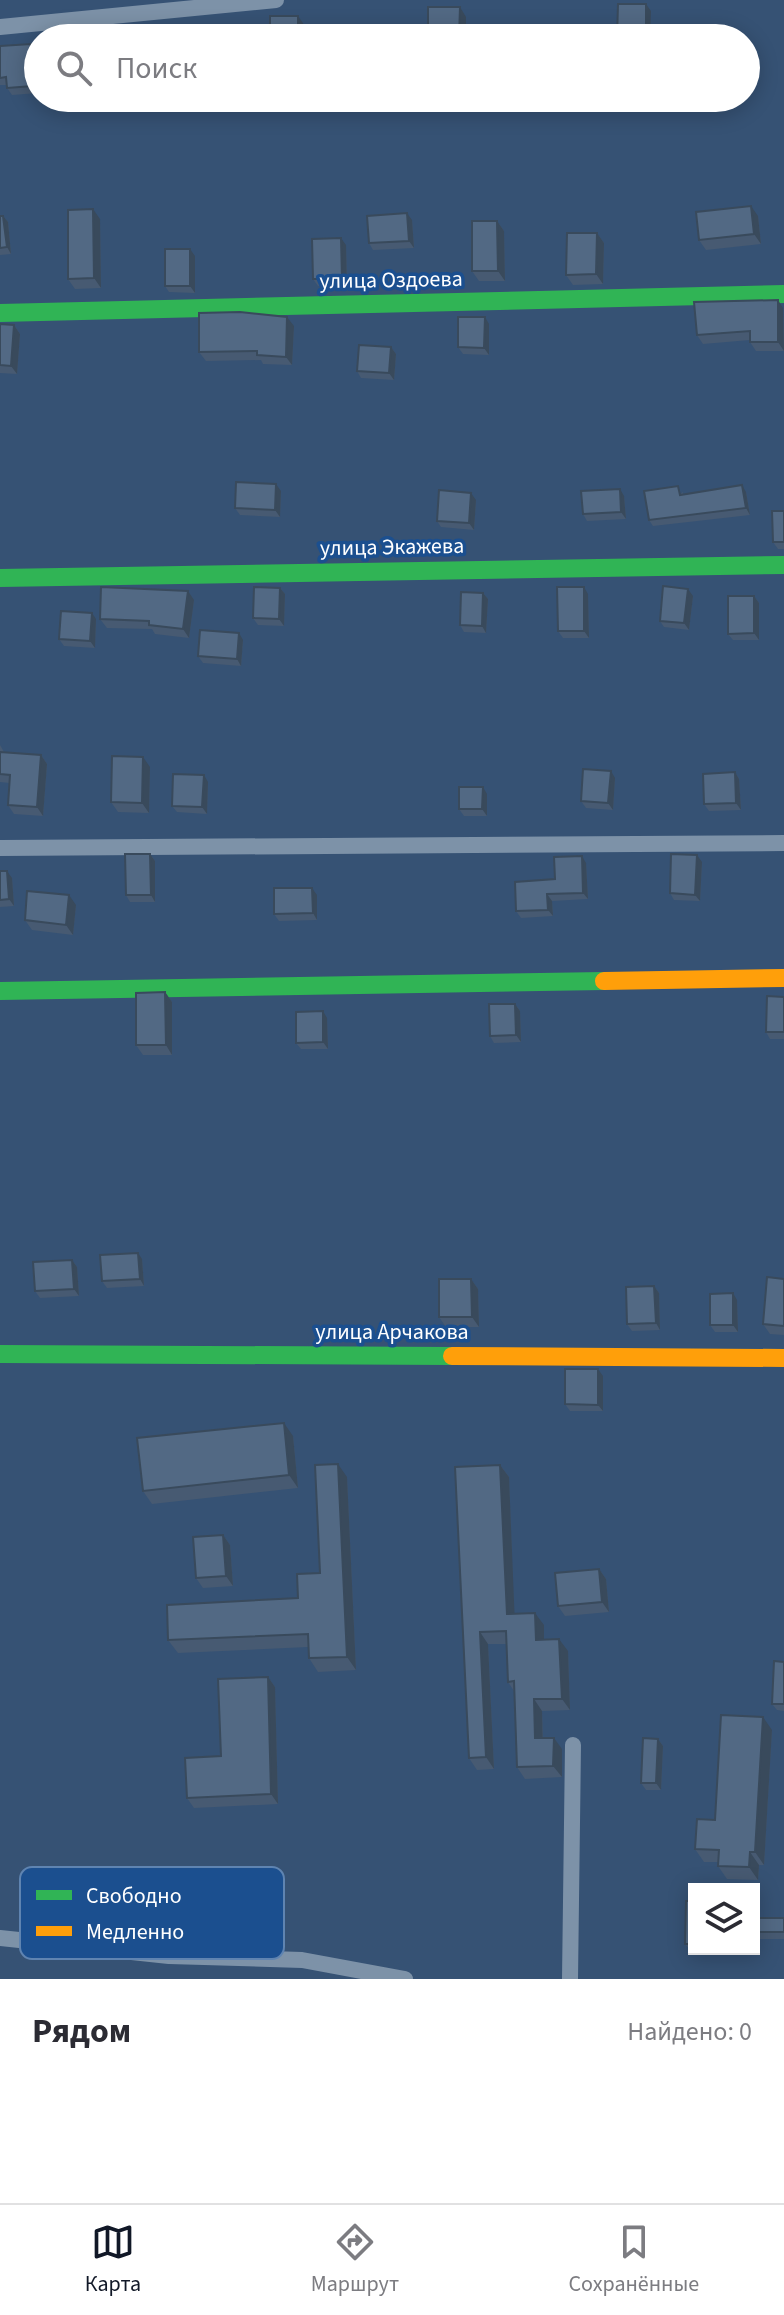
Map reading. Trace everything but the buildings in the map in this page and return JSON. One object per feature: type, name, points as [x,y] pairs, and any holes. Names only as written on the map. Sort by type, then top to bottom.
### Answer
[{"type":"street","points":[[31,24],[276,0]]},
{"type":"street","points":[[0,27],[24,25]]},
{"type":"street","name":"улица Оздоева","points":[[0,313],[784,294]]},
{"type":"street","name":"улица Экажева","points":[[0,578],[784,565]]},
{"type":"street","points":[[0,848],[784,843]]},
{"type":"street","points":[[0,991],[784,978]]},
{"type":"street","name":"улица Арчакова","points":[[0,1354],[784,1358]]},
{"type":"street","points":[[570,1979],[573,1745]]},
{"type":"street","points":[[0,1938],[20,1940]]},
{"type":"street","points":[[269,1959],[302,1960],[405,1979]]},
{"type":"traffic: fast","points":[[0,313],[784,294]]},
{"type":"traffic: fast","points":[[0,578],[784,565]]},
{"type":"traffic: fast","points":[[0,991],[604,981]]},
{"type":"traffic: fast","points":[[0,1354],[452,1356]]},
{"type":"traffic: slow","points":[[604,981],[784,978]]},
{"type":"traffic: slow","points":[[452,1356],[784,1358]]}]
